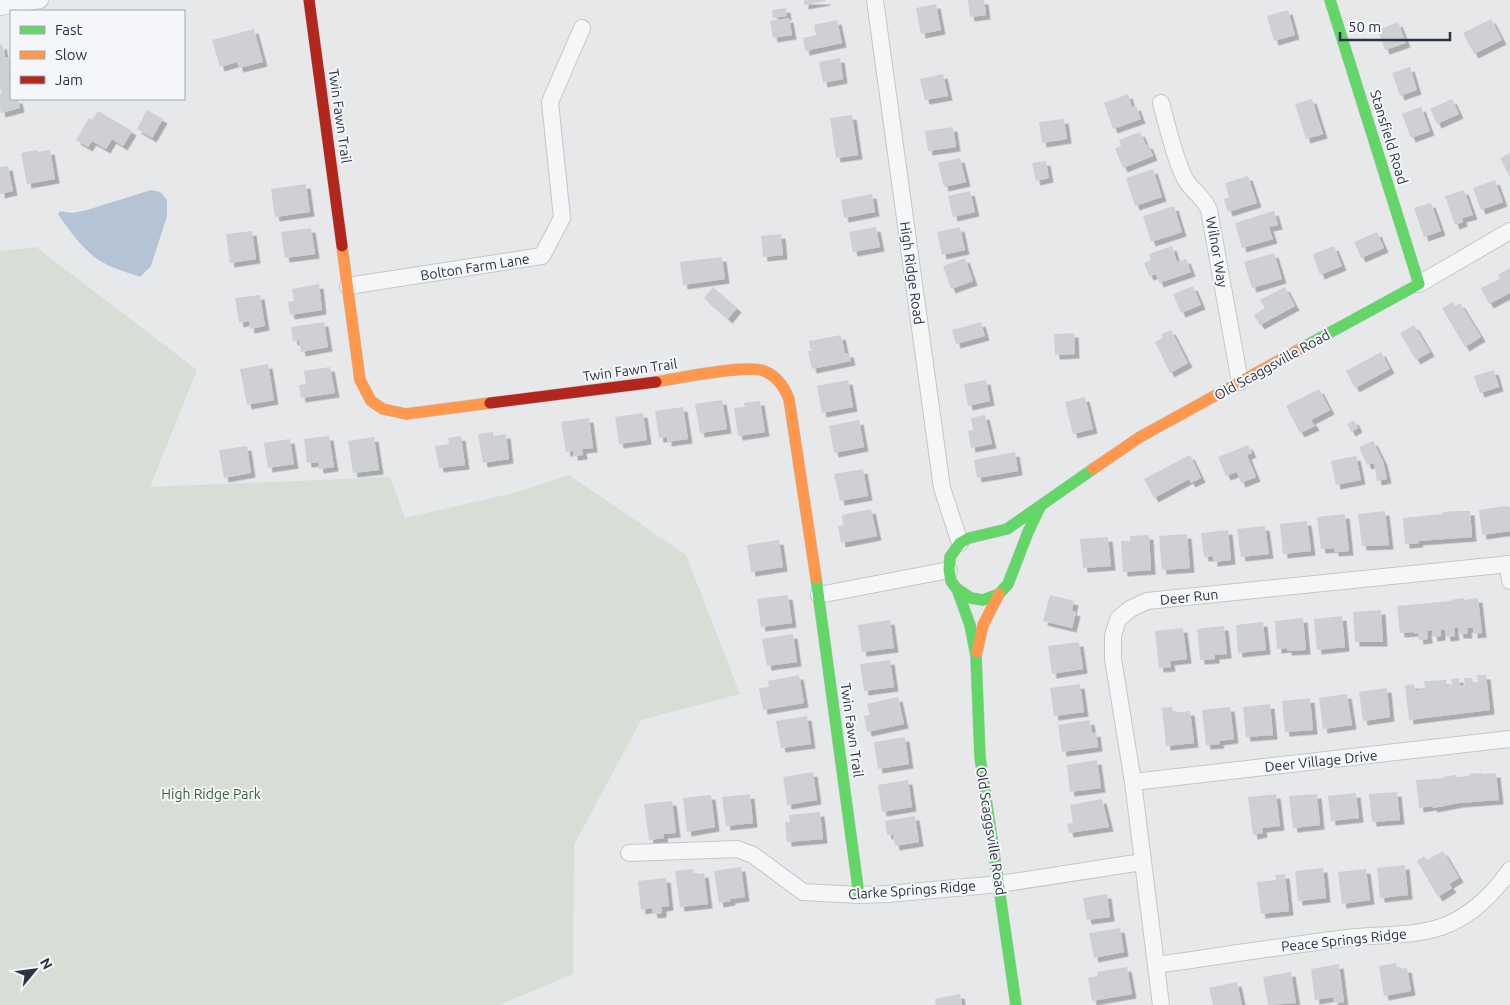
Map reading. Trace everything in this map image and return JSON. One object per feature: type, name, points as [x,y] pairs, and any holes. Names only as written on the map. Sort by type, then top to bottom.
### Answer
[{"type":"street","points":[[0,7],[40,0]]},
{"type":"street","name":"Twin Fawn Trail","points":[[309,0],[360,380],[363,390],[376,406],[384,411],[406,414],[751,368],[762,369],[772,373],[786,388],[818,595],[859,895]]},
{"type":"street","name":"High Ridge Road","points":[[875,0],[942,488],[960,543]]},
{"type":"street","name":"Stansfield Road","points":[[1330,0],[1419,284]]},
{"type":"street","name":"Bolton Farm Lane","points":[[348,286],[542,256],[562,218],[550,102],[582,28]]},
{"type":"street","name":"Wilnor Way","points":[[1161,103],[1181,169],[1187,182],[1204,200],[1209,210],[1240,382]]},
{"type":"street","name":"Old Scaggsville Road","points":[[960,543],[969,538],[1007,529],[1040,507],[1091,468],[1140,437],[1419,284],[1510,231]]},
{"type":"street","name":"Old Scaggsville Road","points":[[976,656],[983,625],[999,594],[1008,584],[1040,507]]},
{"type":"street","points":[[980,536],[994,539],[999,543]]},
{"type":"street","points":[[818,595],[949,570],[950,557],[960,543]]},
{"type":"street","points":[[1008,552],[1012,562],[1012,573]]},
{"type":"street","points":[[1509,564],[1510,581]]},
{"type":"street","name":"Deer Run","points":[[1161,1005],[1133,782],[1113,659],[1113,636],[1118,619],[1130,608],[1147,601],[1509,564]]},
{"type":"street","name":"Old Scaggsville Road","points":[[949,570],[952,581],[958,589],[970,625],[976,656],[980,757],[1000,884],[1016,1005]]},
{"type":"street","points":[[958,589],[971,598],[983,600],[999,594]]},
{"type":"street","name":"Deer Village Drive","points":[[1133,782],[1510,740]]},
{"type":"street","name":"Clarke Springs Ridge","points":[[628,853],[737,849],[753,855],[803,892],[859,895],[888,894],[1000,884]]},
{"type":"street","points":[[1000,884],[1142,862]]},
{"type":"street","name":"Peace Springs Ridge","points":[[1156,965],[1350,937],[1415,933],[1442,926],[1462,917],[1481,904],[1510,870]]},
{"type":"green space","name":"High Ridge Park","points":[[36,247],[197,370],[150,487],[390,477],[405,518],[518,492],[569,475],[686,555],[740,694],[641,720],[574,845],[573,974],[499,1005],[0,1005],[0,251]]},
{"type":"water","points":[[151,190],[160,192],[167,200],[167,216],[151,266],[140,277],[112,267],[91,255],[58,214],[60,211],[72,213],[87,210]]},
{"type":"building","points":[[804,0],[826,0],[826,1],[804,5]]},
{"type":"building","points":[[968,0],[984,0],[986,15],[970,17]]},
{"type":"building","points":[[936,4],[941,30],[921,34],[916,8]]},
{"type":"building","points":[[786,8],[787,16],[773,18],[772,10]]},
{"type":"building","points":[[1288,10],[1295,35],[1274,41],[1267,16]]},
{"type":"building","points":[[789,18],[792,35],[773,38],[770,21]]},
{"type":"building","points":[[1491,19],[1502,40],[1474,54],[1463,33]]},
{"type":"building","points":[[837,20],[842,43],[805,51],[803,38],[816,35],[814,25]]},
{"type":"building","points":[[1398,22],[1406,43],[1385,50],[1378,30]]},
{"type":"building","points":[[254,29],[263,62],[239,68],[237,62],[220,67],[212,40]]},
{"type":"building","points":[[2,44],[5,58],[8,57],[10,66],[10,100],[18,100],[20,108],[1,113],[0,94],[2,93],[0,87],[0,45]]},
{"type":"building","points":[[840,58],[843,79],[823,83],[819,62]]},
{"type":"building","points":[[1410,67],[1417,90],[1400,96],[1392,73]]},
{"type":"building","points":[[943,74],[948,96],[925,100],[920,79]]},
{"type":"building","points":[[1128,94],[1132,107],[1136,106],[1141,119],[1113,129],[1104,103]]},
{"type":"building","points":[[1312,99],[1323,134],[1306,139],[1295,104]]},
{"type":"building","points":[[1452,99],[1459,114],[1437,124],[1430,109]]},
{"type":"building","points":[[1421,107],[1430,131],[1411,138],[1402,114]]},
{"type":"building","points":[[147,110],[163,119],[152,138],[137,129]]},
{"type":"building","points":[[98,111],[132,131],[123,146],[112,139],[106,149],[92,141],[88,147],[76,140],[89,118],[92,120]]},
{"type":"building","points":[[852,115],[858,155],[836,158],[830,118]]},
{"type":"building","points":[[1064,119],[1067,139],[1042,143],[1039,122]]},
{"type":"building","points":[[953,127],[956,147],[928,151],[925,131]]},
{"type":"building","points":[[1140,132],[1153,156],[1123,168],[1115,148],[1121,146],[1119,140]]},
{"type":"building","points":[[37,150],[38,152],[50,150],[55,179],[27,184],[21,153]]},
{"type":"building","points":[[1510,153],[1510,177],[1500,158]]},
{"type":"building","points":[[960,158],[966,182],[944,187],[938,163]]},
{"type":"building","points":[[1046,161],[1049,178],[1036,181],[1032,163]]},
{"type":"building","points":[[8,166],[13,191],[0,194],[0,167]]},
{"type":"building","points":[[1153,169],[1162,197],[1135,206],[1126,178]]},
{"type":"building","points":[[1248,176],[1257,203],[1228,212],[1224,199],[1229,197],[1225,183]]},
{"type":"building","points":[[1495,180],[1503,202],[1481,210],[1473,188]]},
{"type":"building","points":[[306,184],[310,212],[275,217],[271,189]]},
{"type":"building","points":[[1464,190],[1473,215],[1462,218],[1463,222],[1455,225],[1445,196]]},
{"type":"building","points":[[970,191],[975,212],[953,217],[948,196]]},
{"type":"building","points":[[872,194],[875,212],[844,218],[841,200]]},
{"type":"building","points":[[1431,203],[1441,231],[1424,237],[1414,208]]},
{"type":"building","points":[[1174,206],[1182,232],[1151,242],[1143,216]]},
{"type":"building","points":[[1274,211],[1278,225],[1269,227],[1273,239],[1242,248],[1235,223]]},
{"type":"building","points":[[876,227],[880,247],[853,252],[849,232]]},
{"type":"building","points":[[960,227],[965,250],[942,255],[937,232]]},
{"type":"building","points":[[311,228],[315,254],[285,258],[281,232]]},
{"type":"building","points":[[252,231],[256,259],[230,263],[226,234]]},
{"type":"building","points":[[1377,232],[1384,248],[1361,258],[1354,242]]},
{"type":"building","points":[[781,234],[783,255],[763,257],[761,236]]},
{"type":"building","points":[[1172,246],[1177,262],[1186,259],[1191,272],[1159,283],[1156,274],[1149,276],[1144,263],[1151,260],[1149,254]]},
{"type":"building","points":[[1334,246],[1342,266],[1320,275],[1313,254]]},
{"type":"building","points":[[1274,253],[1282,279],[1252,288],[1244,262]]},
{"type":"building","points":[[722,257],[725,279],[683,285],[680,262]]},
{"type":"building","points":[[965,258],[973,281],[951,289],[943,266]]},
{"type":"building","points":[[1510,268],[1510,293],[1489,304],[1481,288],[1500,279],[1498,275]]},
{"type":"building","points":[[319,284],[322,310],[290,315],[288,302],[294,301],[292,289]]},
{"type":"building","points":[[1193,286],[1201,305],[1181,313],[1173,294]]},
{"type":"building","points":[[713,287],[737,308],[728,319],[704,298]]},
{"type":"building","points":[[1285,287],[1295,306],[1260,325],[1254,315],[1265,308],[1260,300]]},
{"type":"building","points":[[260,295],[265,326],[250,329],[249,321],[239,323],[235,298]]},
{"type":"building","points":[[1453,302],[1455,306],[1460,303],[1481,337],[1465,347],[1442,308]]},
{"type":"building","points":[[324,322],[328,347],[301,352],[299,340],[293,341],[291,327]]},
{"type":"building","points":[[981,322],[985,336],[956,344],[952,330]]},
{"type":"building","points":[[1414,325],[1430,352],[1416,360],[1400,333]]},
{"type":"building","points":[[1171,330],[1188,363],[1170,373],[1155,342],[1163,338],[1161,334]]},
{"type":"building","points":[[1074,333],[1075,354],[1055,355],[1054,334]]},
{"type":"building","points":[[841,335],[845,353],[849,353],[851,361],[812,369],[808,351],[811,351],[809,341]]},
{"type":"building","points":[[1381,352],[1390,369],[1355,388],[1346,371]]},
{"type":"building","points":[[268,364],[274,400],[247,405],[240,369]]},
{"type":"building","points":[[330,367],[335,393],[301,398],[299,385],[306,384],[304,371]]},
{"type":"building","points":[[1494,370],[1499,387],[1480,393],[1474,376]]},
{"type":"building","points":[[848,380],[853,407],[822,413],[817,386]]},
{"type":"building","points":[[986,380],[990,401],[968,406],[964,384]]},
{"type":"building","points":[[1319,389],[1330,410],[1311,420],[1315,426],[1300,433],[1286,406]]},
{"type":"building","points":[[1085,397],[1093,429],[1073,434],[1065,402]]},
{"type":"building","points":[[722,400],[727,429],[700,433],[695,404]]},
{"type":"building","points":[[760,401],[765,432],[738,436],[734,408],[745,407],[744,403]]},
{"type":"building","points":[[683,407],[688,439],[667,442],[667,437],[659,438],[655,411]]},
{"type":"building","points":[[643,413],[647,440],[619,444],[615,417]]},
{"type":"building","points":[[985,415],[992,444],[971,448],[968,431],[973,430],[971,418]]},
{"type":"building","points":[[589,418],[593,448],[582,449],[583,455],[573,456],[573,451],[566,452],[561,422]]},
{"type":"building","points":[[859,420],[864,447],[834,453],[829,426]]},
{"type":"building","points":[[1354,420],[1358,428],[1351,432],[1347,424]]},
{"type":"building","points":[[493,432],[493,436],[506,434],[509,459],[483,463],[478,434]]},
{"type":"building","points":[[329,436],[334,467],[319,469],[318,462],[307,463],[304,439]]},
{"type":"building","points":[[461,436],[465,465],[439,468],[435,446],[449,444],[448,438]]},
{"type":"building","points":[[374,437],[379,470],[353,473],[348,441]]},
{"type":"building","points":[[290,439],[294,464],[268,468],[264,443]]},
{"type":"building","points":[[1373,441],[1383,461],[1387,479],[1377,481],[1374,463],[1367,465],[1359,447]]},
{"type":"building","points":[[1248,445],[1252,453],[1247,455],[1256,477],[1241,483],[1237,472],[1226,476],[1218,457]]},
{"type":"building","points":[[247,446],[251,473],[224,478],[219,450]]},
{"type":"building","points":[[1015,452],[1018,471],[977,478],[974,460]]},
{"type":"building","points":[[1190,455],[1201,478],[1191,483],[1189,479],[1154,498],[1144,479]]},
{"type":"building","points":[[1356,456],[1361,480],[1336,485],[1331,461]]},
{"type":"building","points":[[863,469],[868,496],[840,501],[834,474]]},
{"type":"building","points":[[1510,507],[1510,531],[1482,535],[1479,510]]},
{"type":"building","points":[[871,509],[877,536],[841,543],[838,526],[843,525],[842,515]]},
{"type":"building","points":[[1385,511],[1389,545],[1362,546],[1358,514]]},
{"type":"building","points":[[1470,511],[1472,537],[1418,541],[1419,543],[1405,544],[1403,518]]},
{"type":"building","points":[[1345,514],[1349,551],[1334,552],[1334,548],[1321,549],[1317,517]]},
{"type":"building","points":[[1307,521],[1311,551],[1283,554],[1280,524]]},
{"type":"building","points":[[1265,526],[1269,554],[1241,557],[1237,529]]},
{"type":"building","points":[[1228,530],[1231,560],[1213,562],[1213,556],[1204,557],[1201,533]]},
{"type":"building","points":[[1187,534],[1190,568],[1162,570],[1159,536]]},
{"type":"building","points":[[1149,535],[1151,570],[1123,572],[1121,541],[1130,541],[1130,536]]},
{"type":"building","points":[[1108,537],[1111,566],[1083,568],[1080,539]]},
{"type":"building","points":[[779,540],[783,567],[751,572],[747,545]]},
{"type":"building","points":[[788,595],[792,623],[761,627],[757,599]]},
{"type":"building","points":[[1050,595],[1074,601],[1072,611],[1076,612],[1072,628],[1043,621]]},
{"type":"building","points":[[1464,598],[1464,600],[1478,598],[1482,633],[1473,634],[1473,628],[1467,628],[1468,634],[1459,634],[1458,627],[1454,628],[1455,636],[1446,637],[1445,630],[1441,630],[1441,636],[1433,637],[1432,630],[1427,631],[1428,639],[1419,640],[1418,633],[1400,633],[1397,606]]},
{"type":"building","points":[[1381,610],[1383,642],[1355,642],[1353,612]]},
{"type":"building","points":[[1342,616],[1345,647],[1317,650],[1314,619]]},
{"type":"building","points":[[1303,618],[1306,650],[1287,651],[1287,648],[1277,649],[1275,621]]},
{"type":"building","points":[[890,620],[894,648],[862,652],[858,625]]},
{"type":"building","points":[[1263,622],[1266,650],[1238,653],[1236,625]]},
{"type":"building","points":[[1224,626],[1227,654],[1215,655],[1215,659],[1200,660],[1197,629]]},
{"type":"building","points":[[1183,628],[1187,659],[1170,661],[1171,667],[1159,668],[1155,631]]},
{"type":"building","points":[[793,634],[797,662],[767,666],[762,639]]},
{"type":"building","points":[[1079,642],[1083,669],[1052,674],[1048,646]]},
{"type":"building","points":[[890,660],[894,687],[864,691],[860,664]]},
{"type":"building","points":[[799,675],[804,703],[763,710],[759,688],[769,687],[768,681]]},
{"type":"building","points":[[1477,675],[1486,675],[1490,710],[1409,720],[1405,685],[1414,684],[1415,690],[1419,690],[1419,688],[1425,688],[1424,681],[1446,680],[1446,686],[1452,685],[1451,679],[1459,678],[1460,686],[1465,685],[1464,678],[1472,678],[1473,683],[1478,682]]},
{"type":"building","points":[[1080,684],[1084,712],[1054,716],[1050,688]]},
{"type":"building","points":[[1387,688],[1390,717],[1363,721],[1359,692]]},
{"type":"building","points":[[1347,694],[1352,725],[1323,729],[1319,698]]},
{"type":"building","points":[[898,697],[904,724],[867,732],[864,716],[870,715],[867,704]]},
{"type":"building","points":[[1310,698],[1313,730],[1285,732],[1282,701]]},
{"type":"building","points":[[1270,704],[1273,735],[1246,737],[1243,707]]},
{"type":"building","points":[[1172,707],[1173,713],[1190,711],[1194,743],[1166,746],[1162,708]]},
{"type":"building","points":[[1230,707],[1234,739],[1219,741],[1220,744],[1206,745],[1202,710]]},
{"type":"building","points":[[807,716],[811,744],[781,748],[776,721]]},
{"type":"building","points":[[1090,720],[1092,733],[1096,732],[1098,747],[1062,752],[1058,725]]},
{"type":"building","points":[[905,737],[909,764],[878,769],[874,742]]},
{"type":"building","points":[[1097,760],[1101,788],[1070,792],[1067,765]]},
{"type":"building","points":[[813,772],[817,800],[787,805],[783,777]]},
{"type":"building","points":[[1496,773],[1499,800],[1419,808],[1416,780],[1456,775],[1456,777],[1469,776],[1469,774]]},
{"type":"building","points":[[908,780],[912,807],[882,812],[878,785]]},
{"type":"building","points":[[1397,792],[1400,820],[1372,822],[1369,794]]},
{"type":"building","points":[[1356,793],[1359,818],[1331,821],[1328,796]]},
{"type":"building","points":[[750,794],[753,823],[726,826],[722,797]]},
{"type":"building","points":[[1276,794],[1280,826],[1262,828],[1263,833],[1253,835],[1248,797]]},
{"type":"building","points":[[1317,794],[1320,825],[1293,828],[1289,796]]},
{"type":"building","points":[[711,795],[715,827],[687,832],[683,798]]},
{"type":"building","points":[[1102,799],[1109,827],[1069,833],[1067,824],[1073,823],[1070,805]]},
{"type":"building","points":[[672,801],[676,833],[663,834],[664,838],[649,840],[644,804]]},
{"type":"building","points":[[820,812],[823,839],[787,842],[785,822],[790,822],[789,815]]},
{"type":"building","points":[[915,816],[919,842],[895,846],[893,834],[887,835],[885,821]]},
{"type":"building","points":[[1443,851],[1459,878],[1449,884],[1452,888],[1438,897],[1417,861],[1424,856],[1427,860]]},
{"type":"building","points":[[1405,865],[1408,895],[1380,898],[1377,868]]},
{"type":"building","points":[[741,867],[745,897],[719,903],[714,871]]},
{"type":"building","points":[[1323,868],[1326,898],[1298,901],[1295,871]]},
{"type":"building","points":[[693,869],[694,875],[704,873],[708,904],[680,907],[675,871]]},
{"type":"building","points":[[1366,869],[1370,900],[1342,904],[1338,872]]},
{"type":"building","points":[[1285,874],[1289,911],[1261,914],[1257,882],[1276,880],[1275,875]]},
{"type":"building","points":[[666,878],[669,906],[662,907],[662,913],[653,914],[652,908],[641,910],[638,881]]},
{"type":"building","points":[[1107,894],[1110,917],[1087,920],[1083,898]]},
{"type":"building","points":[[1120,928],[1124,952],[1094,958],[1089,933]]},
{"type":"building","points":[[1396,963],[1398,969],[1407,968],[1411,991],[1384,996],[1379,966]]},
{"type":"building","points":[[1339,964],[1344,1002],[1334,1003],[1333,997],[1315,1000],[1311,969]]},
{"type":"building","points":[[1127,967],[1132,994],[1092,1001],[1088,978],[1098,976],[1097,972]]},
{"type":"building","points":[[1291,972],[1296,1003],[1268,1005],[1263,977]]},
{"type":"building","points":[[1237,982],[1242,1005],[1213,1005],[1209,988]]},
{"type":"building","points":[[960,994],[962,1005],[936,1005],[935,999]]},
{"type":"traffic: fast","points":[[1298,350],[1419,284],[1330,0]]},
{"type":"traffic: fast","points":[[1040,507],[1008,584],[999,594],[983,600],[971,598],[956,588],[951,581],[949,570],[950,557],[960,543],[969,538],[1007,529],[1093,469]]},
{"type":"traffic: fast","points":[[816,578],[859,895]]},
{"type":"traffic: fast","points":[[957,589],[970,625],[976,656],[980,757],[1016,1005]]},
{"type":"traffic: slow","points":[[342,246],[360,380],[371,401],[383,409],[406,414],[490,403]]},
{"type":"traffic: slow","points":[[1093,469],[1140,437],[1298,350]]},
{"type":"traffic: slow","points":[[656,382],[712,372],[743,369],[764,371],[780,382],[789,399],[816,578]]},
{"type":"traffic: slow","points":[[977,652],[983,625],[999,594]]},
{"type":"traffic: jam","points":[[309,0],[342,246]]},
{"type":"traffic: jam","points":[[490,403],[656,382]]}]
